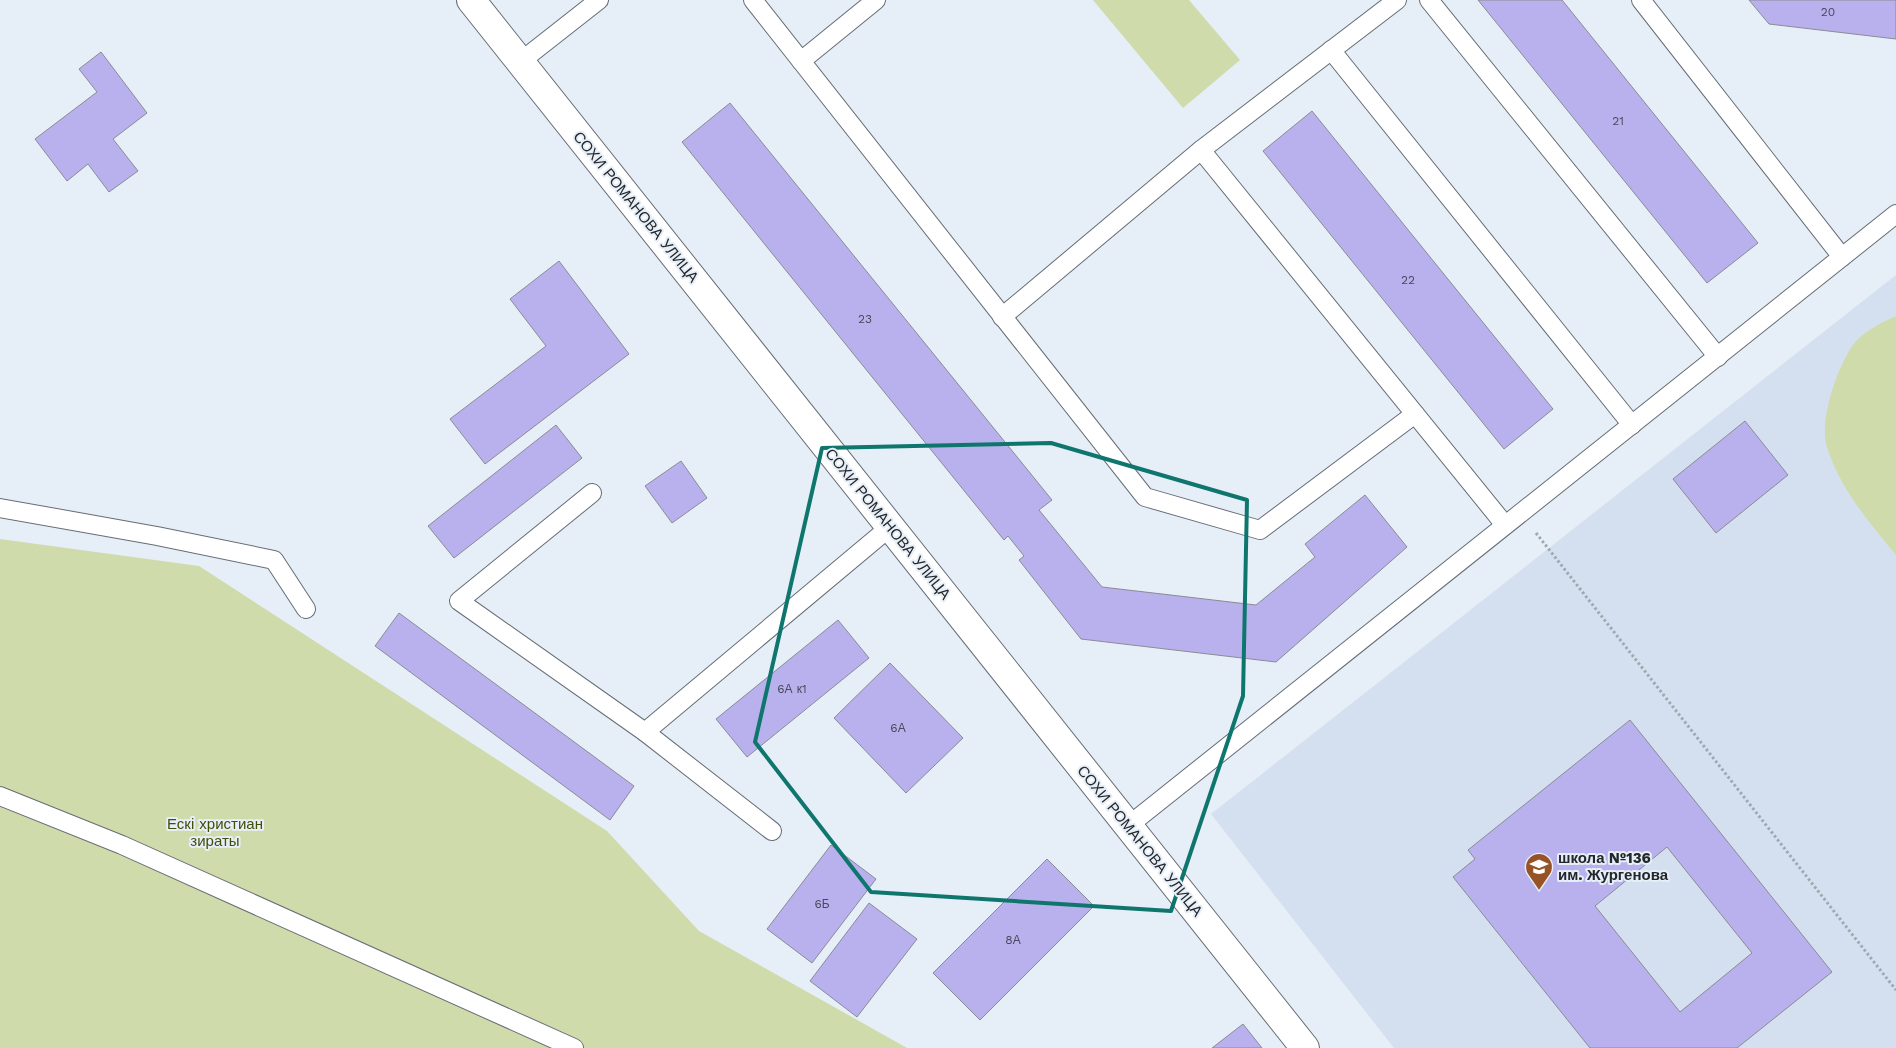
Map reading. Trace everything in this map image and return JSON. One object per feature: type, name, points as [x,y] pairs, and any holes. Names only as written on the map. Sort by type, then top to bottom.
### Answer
[{"type":"street","name":"СОХИ РОМАНОВА УЛИЦА","points":[[471,0],[1305,1048]]},
{"type":"lane","points":[[520,62],[599,0]]},
{"type":"lane","points":[[753,0],[1145,498],[1260,530],[1415,414]]},
{"type":"lane","points":[[801,61],[876,0]]},
{"type":"lane","points":[[1002,316],[1201,150],[1397,0]]},
{"type":"lane","points":[[1429,0],[1718,357]]},
{"type":"lane","points":[[1641,0],[1842,257]]},
{"type":"lane","points":[[1331,50],[1632,425]]},
{"type":"lane","points":[[1201,150],[1505,525]]},
{"type":"lane","points":[[1128,826],[1896,214]]},
{"type":"lane","points":[[592,493],[459,601],[644,732],[772,831]]},
{"type":"lane","points":[[0,508],[157,536],[274,560],[306,609]]},
{"type":"lane","points":[[644,732],[890,527]]},
{"type":"lane","points":[[0,796],[122,846],[574,1048]]},
{"type":"path","points":[[1520,514],[1896,990]]},
{"type":"highlighted area","points":[[1051,443],[1247,500],[1243,696],[1171,911],[871,892],[755,742],[822,448]]},
{"type":"shaded area","points":[[1896,275],[1896,1048],[1394,1048],[1211,814]]},
{"type":"green space","points":[[1093,0],[1189,0],[1240,60],[1183,108]]},
{"type":"green space","points":[[1896,316],[1896,555],[1856,504],[1839,477],[1827,447],[1825,422],[1837,376],[1850,349],[1866,332]]},
{"type":"green space","name":"Ескі христиан зираты","points":[[0,539],[199,566],[607,831],[699,931],[907,1048],[0,1048]]},
{"type":"building","points":[[1478,0],[1562,0],[1758,243],[1707,283]]},
{"type":"building","points":[[1749,0],[1896,0],[1896,39],[1769,24]]},
{"type":"building","points":[[101,52],[147,113],[113,139],[138,171],[109,192],[88,164],[67,181],[35,139],[97,92],[79,69]]},
{"type":"building","points":[[730,103],[1052,500],[1039,510],[1102,587],[1256,605],[1315,557],[1305,544],[1365,495],[1407,547],[1276,662],[1081,639],[1019,560],[1024,556],[1008,536],[1004,540],[682,142]]},
{"type":"building","points":[[1312,111],[1553,409],[1504,449],[1263,151]]},
{"type":"building","points":[[559,261],[629,354],[485,464],[450,419],[546,346],[510,299]]},
{"type":"building","points":[[1745,421],[1788,475],[1716,533],[1673,479]]},
{"type":"building","points":[[556,425],[582,458],[454,558],[428,526]]},
{"type":"building","points":[[681,461],[707,498],[672,523],[645,486]]},
{"type":"building","points":[[399,613],[634,786],[610,820],[375,646]]},
{"type":"building","points":[[838,620],[869,658],[747,757],[716,719]]},
{"type":"building","points":[[890,663],[963,738],[906,793],[834,718]]},
{"type":"building","name":"школа №136 им. Жургенова","points":[[1630,720],[1832,972],[1737,1048],[1590,1048],[1453,877],[1475,859],[1468,850]],"holes":[[[1667,847],[1752,953],[1680,1012],[1595,906]]]},
{"type":"building","points":[[831,845],[876,879],[812,963],[767,929]]},
{"type":"building","points":[[1047,859],[1094,906],[980,1020],[933,973]]},
{"type":"building","points":[[869,903],[917,939],[857,1017],[810,981]]},
{"type":"building","points":[[1243,1024],[1262,1048],[1212,1048]]},
{"type":"place","name":"школа №136 им. Жургенова","points":[[1539,891]]}]
